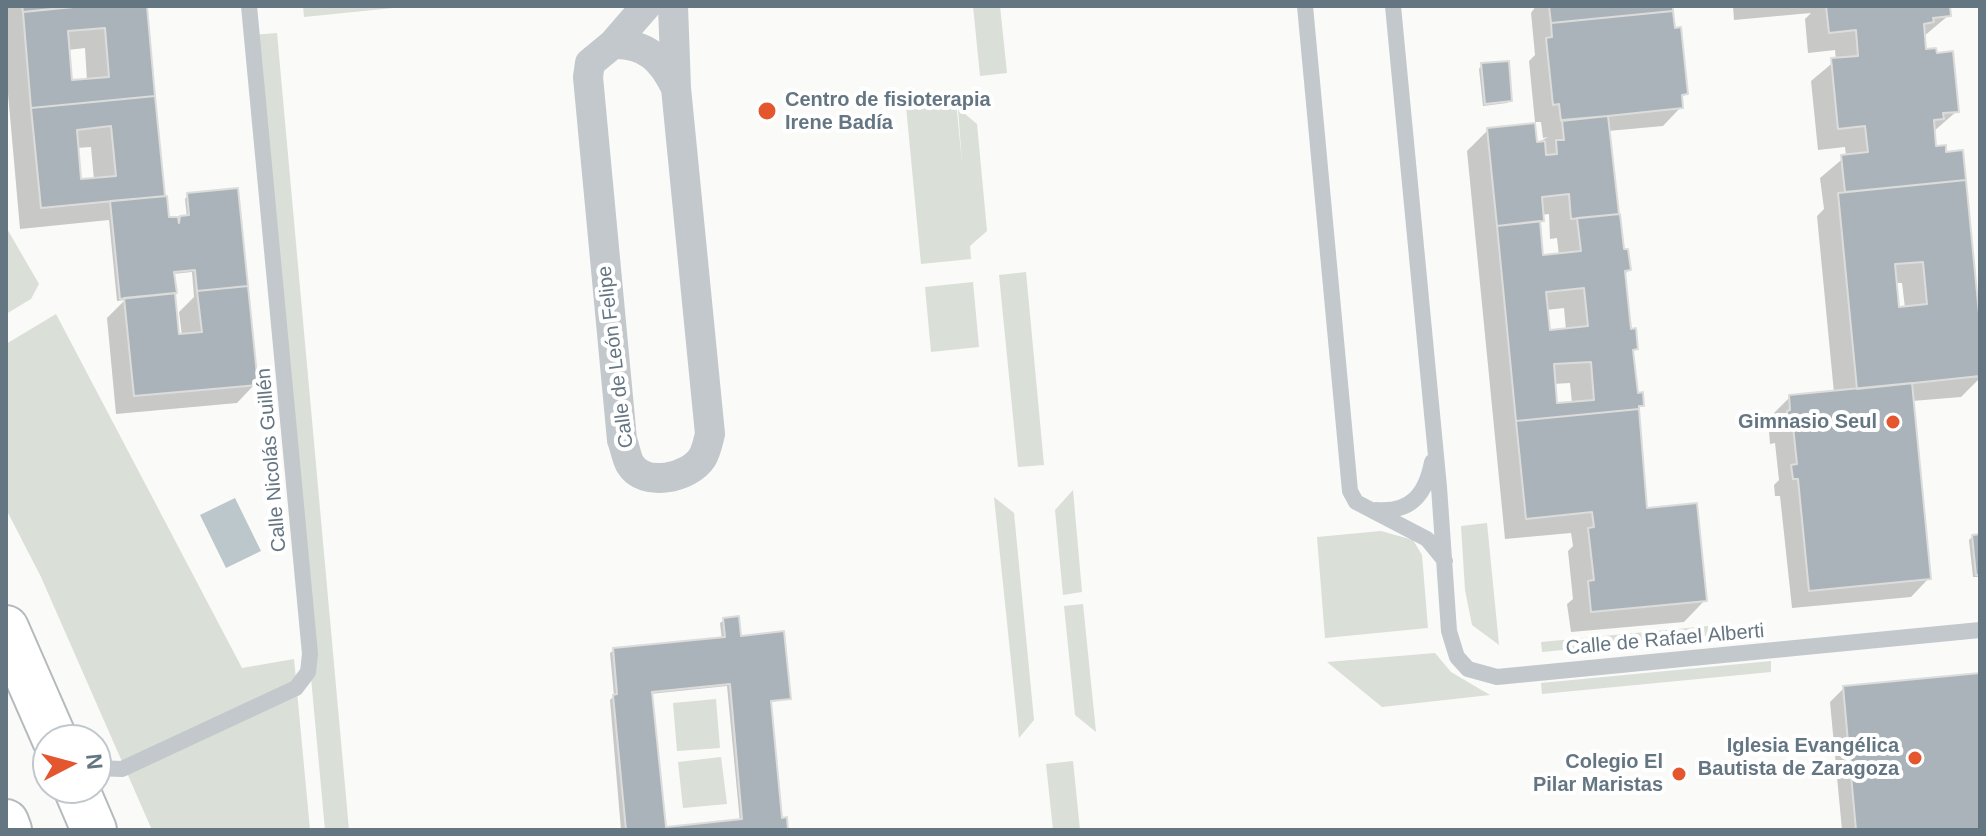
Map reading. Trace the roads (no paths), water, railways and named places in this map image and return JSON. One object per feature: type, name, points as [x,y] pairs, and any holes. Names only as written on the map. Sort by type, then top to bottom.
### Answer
[{"type":"main road","points":[[6,628],[48,724]]},
{"type":"main road","points":[[83,804],[94,830]]},
{"type":"main road","points":[[6,822],[9,830]]},
{"type":"street","name":"Calle de León Felipe","points":[[646,6],[613,44],[590,63],[588,77],[622,440],[631,466],[645,476],[667,477],[689,471],[703,457],[710,434],[676,88],[673,6]]},
{"type":"street","name":"Calle de León Felipe","points":[[613,44],[632,44],[655,56],[676,88]]},
{"type":"lane","name":"Calle Nicolás Guillén","points":[[112,769],[122,769],[296,688],[308,672],[310,654],[249,6]]},
{"type":"lane","points":[[1305,6],[1350,491],[1356,502],[1427,539],[1445,561]]},
{"type":"lane","name":"Calle de Rafael Alberti","points":[[1393,6],[1436,444],[1451,641],[1457,657],[1481,675],[1497,677],[1980,630]]},
{"type":"lane","name":"Calle de Rafael Alberti","points":[[1369,509],[1395,509],[1417,501],[1426,487],[1436,444]]},
{"type":"place","name":"Centro de fisioterapia Irene Badía","points":[[767,111]]},
{"type":"place","name":"Gimnasio Seul","points":[[1893,422]]},
{"type":"place","name":"Iglesia Evangélica Bautista de Zaragoza","points":[[1915,758]]},
{"type":"place","name":"Colegio El Pilar Maristas","points":[[1679,774]]}]
